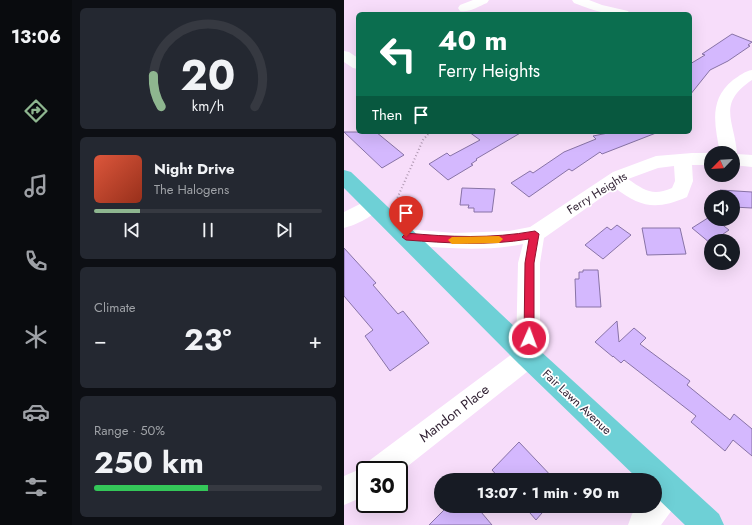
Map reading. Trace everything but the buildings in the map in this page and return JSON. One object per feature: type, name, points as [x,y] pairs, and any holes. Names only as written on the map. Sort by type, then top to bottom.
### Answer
[{"type":"main road","name":"Fair Lawn Avenue","points":[[344,177],[383,205],[406,237],[528,356],[708,525]]},
{"type":"street","points":[[464,8],[483,0]]},
{"type":"street","points":[[578,0],[598,8],[626,10]]},
{"type":"street","points":[[344,55],[356,64]]},
{"type":"street","points":[[728,146],[721,114],[723,102],[733,88],[752,74]]},
{"type":"street","name":"Ferry Heights","points":[[406,237],[455,241],[509,239],[535,234],[615,179],[656,162],[704,159]]},
{"type":"street","points":[[615,179],[642,197],[653,200],[670,197],[680,192],[682,187],[684,181],[683,160]]},
{"type":"street","points":[[740,160],[752,161]]},
{"type":"street","points":[[344,221],[383,205]]},
{"type":"street","points":[[528,356],[529,263],[535,234]]},
{"type":"street","name":"Mandon Place","points":[[392,461],[528,356]]},
{"type":"street","points":[[344,491],[356,485]]},
{"type":"street","points":[[643,525],[670,490]]},
{"type":"path","points":[[383,205],[423,140],[428,134]]},
{"type":"slow traffic","points":[[452,240],[499,239]]},
{"type":"route","points":[[406,237],[455,241],[509,239],[535,234],[529,263],[529,338]]}]
